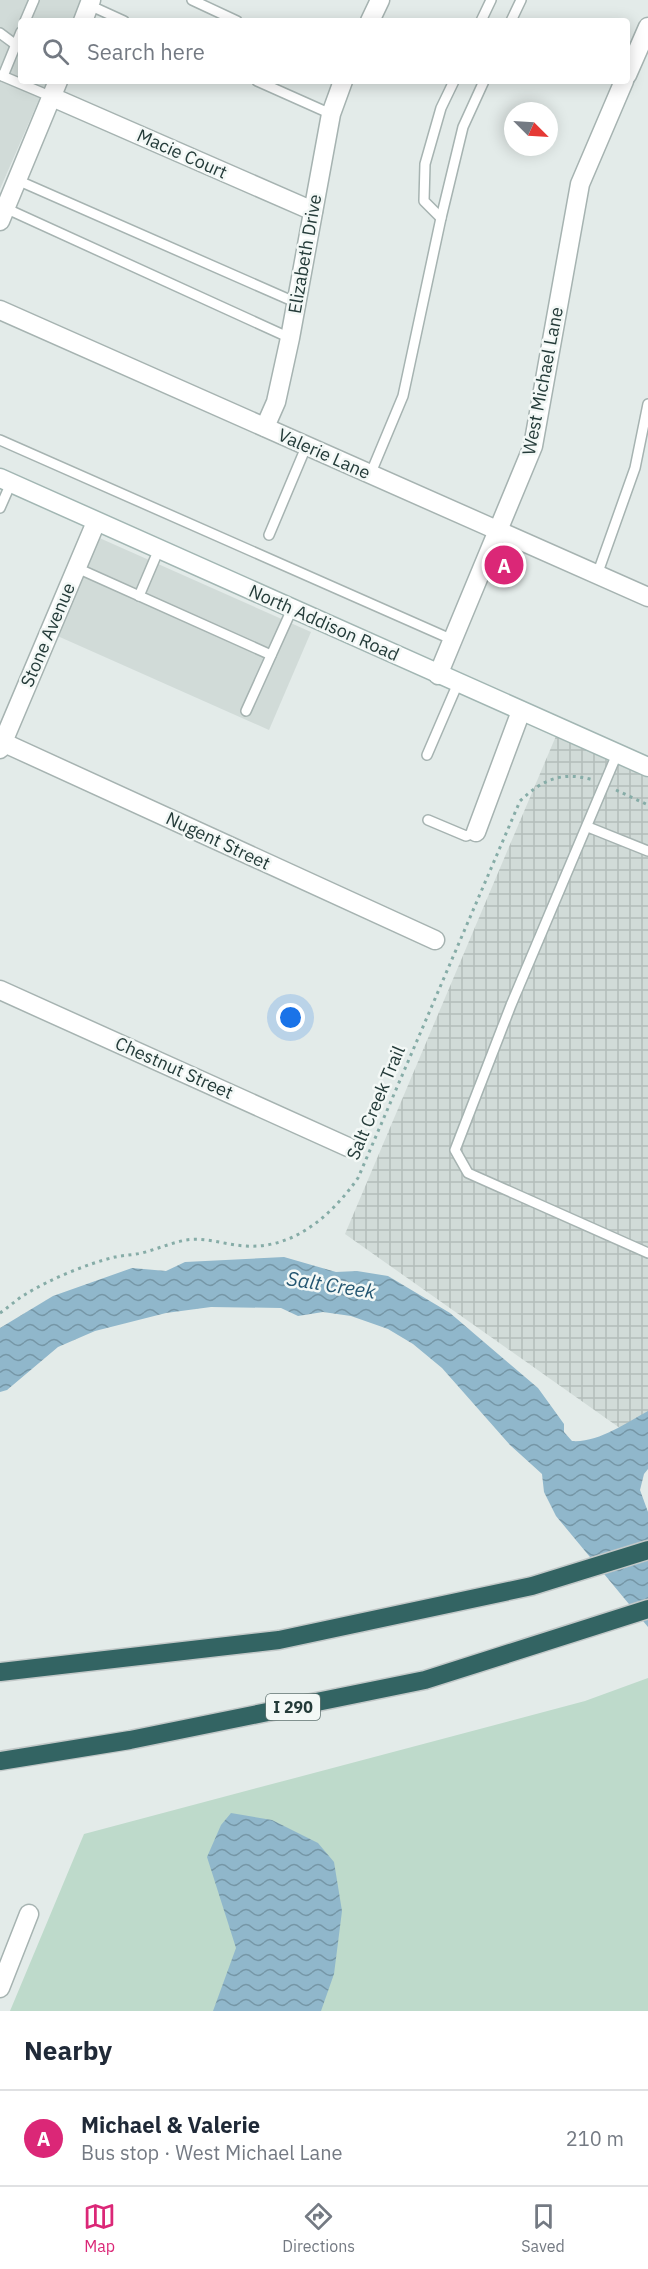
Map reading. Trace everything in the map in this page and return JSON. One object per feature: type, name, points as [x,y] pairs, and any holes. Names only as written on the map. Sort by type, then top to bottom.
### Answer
[{"type":"highway","points":[[0,1672],[279,1640],[532,1586],[648,1550]]},
{"type":"highway","name":"I 290","points":[[0,1761],[130,1740],[425,1680],[648,1610]]},
{"type":"street","points":[[371,18],[380,0]]},
{"type":"street","points":[[630,68],[648,27]]},
{"type":"street","name":"Elizabeth Drive","points":[[265,427],[276,402],[297,303],[331,114],[342,84]]},
{"type":"street","name":"West Michael Lane","points":[[438,675],[533,446],[580,184],[623,84]]},
{"type":"street","points":[[3,214],[55,89]]},
{"type":"street","name":"Macie Court","points":[[55,89],[313,211]]},
{"type":"street","name":"Valerie Lane","points":[[0,310],[648,597]]},
{"type":"street","name":"North Addison Road","points":[[5,481],[648,767]]},
{"type":"street","name":"Stone Avenue","points":[[1,744],[96,522]]},
{"type":"street","points":[[476,832],[521,711]]},
{"type":"street","name":"Nugent Street","points":[[1,744],[435,940]]},
{"type":"street","name":"Chestnut Street","points":[[0,990],[348,1146]]},
{"type":"street","points":[[0,1988],[29,1914]]},
{"type":"lane","points":[[27,18],[34,0]]},
{"type":"lane","points":[[192,0],[231,18]]},
{"type":"lane","points":[[482,18],[491,0]]},
{"type":"lane","points":[[513,18],[521,0]]},
{"type":"lane","points":[[88,9],[115,18]]},
{"type":"lane","points":[[0,33],[16,45]]},
{"type":"lane","points":[[18,40],[1,76],[18,80]]},
{"type":"lane","points":[[34,84],[55,89]]},
{"type":"lane","points":[[264,84],[331,114]]},
{"type":"lane","points":[[441,218],[424,201],[425,164],[441,108],[453,84]]},
{"type":"lane","points":[[370,475],[403,396],[463,127],[483,84]]},
{"type":"lane","points":[[17,180],[297,303]]},
{"type":"lane","points":[[3,214],[290,338]]},
{"type":"lane","points":[[597,575],[635,468],[648,404]]},
{"type":"lane","points":[[0,440],[453,640]]},
{"type":"lane","points":[[269,535],[306,447]]},
{"type":"lane","points":[[0,508],[5,481]]},
{"type":"lane","points":[[139,596],[159,549]]},
{"type":"lane","points":[[77,568],[271,655]]},
{"type":"lane","points":[[246,711],[292,609]]},
{"type":"lane","points":[[427,755],[458,683]]},
{"type":"lane","points":[[617,754],[511,1005],[455,1150],[468,1173],[648,1253]]},
{"type":"lane","points":[[428,820],[466,836],[476,832]]},
{"type":"lane","points":[[588,826],[648,851]]},
{"type":"path","name":"Salt Creek Trail","points":[[0,1313],[38,1287],[116,1256],[140,1253],[186,1240],[247,1246],[267,1245],[301,1234],[320,1220],[345,1197],[358,1178],[520,801],[531,790],[554,777],[583,777],[648,805]]},
{"type":"shaded area","points":[[0,0],[82,0],[74,18],[18,18],[18,84],[46,84],[0,189]]},
{"type":"shaded area","points":[[86,532],[311,632],[269,730],[53,634]]},
{"type":"shaded area","points":[[556,736],[648,778],[648,1423],[624,1431],[345,1234]]},
{"type":"green space","points":[[648,1678],[648,2011],[10,2011],[84,1834],[585,1701]]},
{"type":"water","name":"Salt Creek","points":[[284,1257],[336,1272],[357,1271],[388,1276],[450,1313],[538,1388],[564,1424],[564,1432],[572,1441],[602,1436],[648,1411],[648,1469],[644,1474],[640,1490],[648,1512],[648,1627],[556,1516],[544,1492],[542,1474],[510,1445],[442,1368],[413,1344],[388,1329],[351,1316],[323,1312],[298,1316],[281,1308],[211,1307],[166,1313],[95,1331],[58,1347],[7,1390],[0,1392],[0,1328],[53,1296],[132,1268],[166,1271],[185,1262]]},
{"type":"water","points":[[231,1813],[272,1820],[318,1843],[334,1862],[342,1911],[334,1974],[321,2011],[213,2011],[236,1948],[207,1857],[221,1825]]},
{"type":"place","name":"Michael & Valerie","points":[[504,565]]}]
